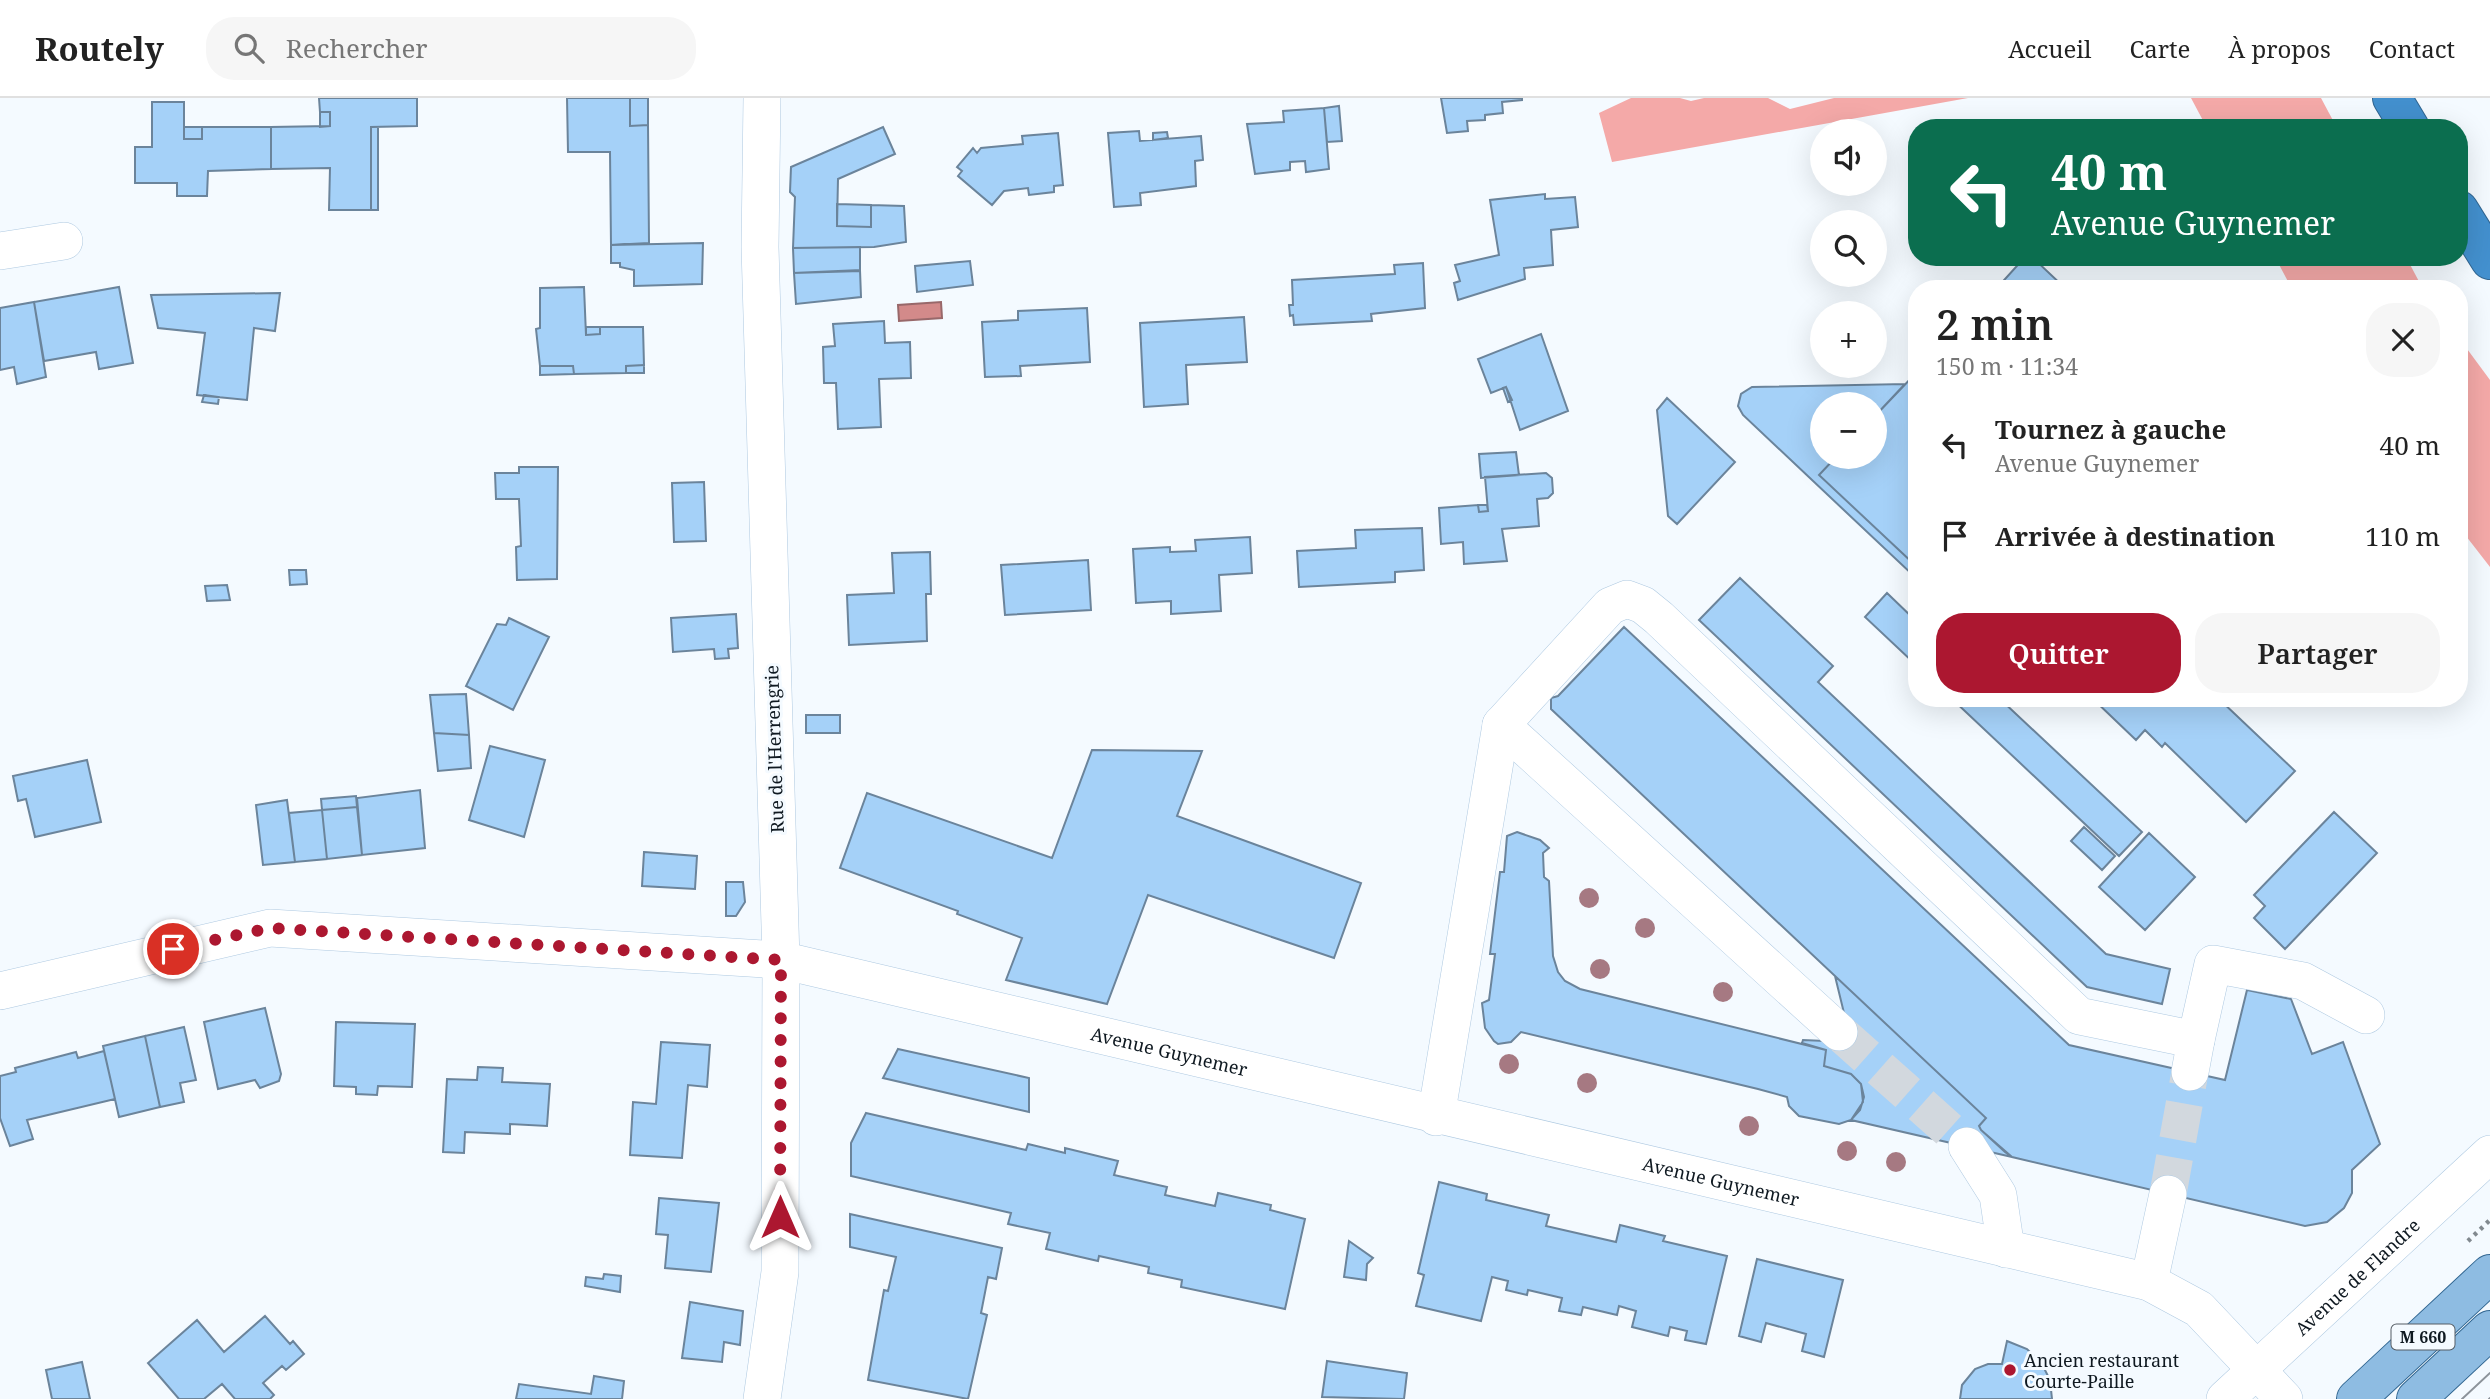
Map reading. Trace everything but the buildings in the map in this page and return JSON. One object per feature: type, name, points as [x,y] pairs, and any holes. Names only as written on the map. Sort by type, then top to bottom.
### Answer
[{"type":"highway","points":[[2392,98],[2405,119]]},
{"type":"highway","points":[[2468,225],[2490,260]]},
{"type":"main road","name":"M 660","points":[[2356,1399],[2490,1274]]},
{"type":"main road","name":"M 660","points":[[2416,1399],[2490,1330]]},
{"type":"street","name":"Rue de l'Herrengrie","points":[[762,98],[760,247],[781,960],[780,1272],[762,1399]]},
{"type":"street","points":[[0,250],[64,241]]},
{"type":"street","points":[[1436,1117],[1501,725],[1610,606],[1627,599],[1643,605],[2079,1016],[2193,1056],[2213,964],[2303,981],[2366,1015]]},
{"type":"street","points":[[1501,725],[1839,1032]]},
{"type":"street","name":"Avenue Guynemer","points":[[0,991],[270,928],[781,960],[1436,1117],[2149,1282],[2199,1309],[2284,1399]]},
{"type":"street","points":[[1967,1146],[1998,1195],[2006,1249]]},
{"type":"street","name":"Avenue de Flandre","points":[[2225,1399],[2490,1154]]},
{"type":"street","points":[[2149,1282],[2168,1194]]},
{"type":"shaded area","points":[[1631,98],[1680,98],[1691,101],[1704,98],[1768,98],[1790,109],[1834,98],[1968,98],[1851,119],[1810,119],[1810,126],[1612,162],[1599,113]]},
{"type":"shaded area","points":[[2191,98],[2321,98],[2332,119],[2202,119]]},
{"type":"shaded area","points":[[2280,266],[2411,266],[2418,280],[2287,280]]},
{"type":"shaded area","points":[[941,302],[942,318],[899,321],[898,305]]},
{"type":"shaded area","points":[[2468,350],[2490,380],[2490,567],[2468,539]]},
{"type":"tunnel","points":[[1839,1032],[1967,1146]]},
{"type":"tunnel","points":[[2168,1194],[2190,1072]]},
{"type":"tram line","points":[[2462,1399],[2490,1373]]},
{"type":"place","name":"Ancien restaurant Courte-Paille","points":[[2010,1370]]},
{"type":"route","points":[[173,949],[270,928],[781,960],[780,1217]]}]
